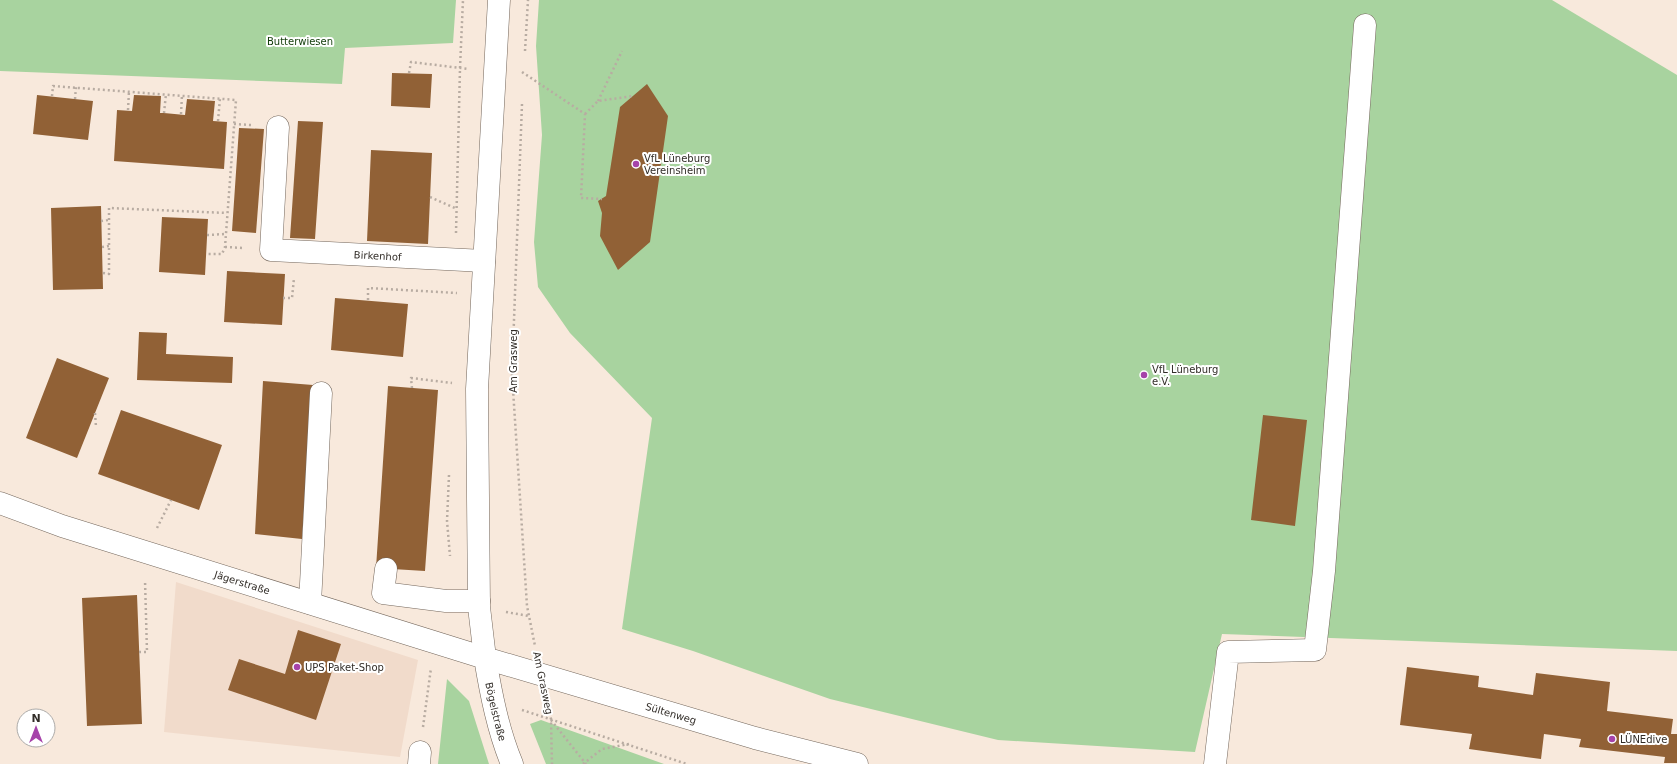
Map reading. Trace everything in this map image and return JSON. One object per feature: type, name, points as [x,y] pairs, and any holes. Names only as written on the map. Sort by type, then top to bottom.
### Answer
[{"type":"main road","points":[[485,658],[479,602],[477,389],[499,0]]},
{"type":"main road","points":[[1215,764],[1228,652],[1315,650],[1324,571],[1364,25]]},
{"type":"main road","name":"Birkenhof","points":[[278,127],[271,250],[484,261]]},
{"type":"main road","points":[[310,603],[321,393]]},
{"type":"main road","name":"Jägerstraße","points":[[0,503],[62,526],[485,658]]},
{"type":"main road","points":[[386,569],[383,593],[446,602],[479,602]]},
{"type":"main road","name":"Sültenweg","points":[[485,658],[755,738],[858,764]]},
{"type":"main road","name":"Bögelstraße","points":[[485,658],[504,745],[512,764]]},
{"type":"path","points":[[524,58],[528,0]]},
{"type":"path","points":[[602,199],[581,198],[585,114],[598,101],[622,51]]},
{"type":"path","points":[[409,73],[411,62],[495,70]]},
{"type":"path","points":[[523,80],[524,65]]},
{"type":"path","points":[[523,72],[560,99],[585,114]]},
{"type":"path","points":[[52,96],[53,86],[236,100],[226,234],[222,254],[206,254]]},
{"type":"path","points":[[75,99],[76,88]]},
{"type":"path","points":[[128,110],[129,91]]},
{"type":"path","points":[[164,113],[166,94]]},
{"type":"path","points":[[181,114],[182,95]]},
{"type":"path","points":[[598,101],[633,96]]},
{"type":"path","points":[[218,121],[220,98]]},
{"type":"path","name":"Am Grasweg","points":[[522,103],[512,374],[527,606],[551,719],[552,764]]},
{"type":"path","points":[[430,197],[456,209],[486,209]]},
{"type":"path","points":[[103,273],[109,274],[109,208],[227,213]]},
{"type":"path","points":[[101,221],[109,220]]},
{"type":"path","points":[[207,234],[226,234]]},
{"type":"path","points":[[102,247],[110,246]]},
{"type":"path","points":[[368,300],[368,288],[482,294]]},
{"type":"path","points":[[412,388],[411,378],[454,383],[477,389]]},
{"type":"path","points":[[95,413],[96,427]]},
{"type":"path","points":[[140,652],[147,652],[146,587]]},
{"type":"path","points":[[419,758],[432,657],[436,642]]},
{"type":"path","points":[[521,709],[687,764]]},
{"type":"path","points":[[551,719],[585,763],[602,748],[630,744]]},
{"type":"shaded area","points":[[176,582],[418,660],[400,757],[164,732]]},
{"type":"green space","name":"Butterwiesen","points":[[0,0],[456,0],[453,43],[345,48],[342,84],[0,71]]},
{"type":"green space","name":"VfL Lüneburg e.V.","points":[[539,0],[1552,0],[1677,75],[1677,651],[1222,634],[1195,752],[998,740],[830,699],[693,651],[622,629],[652,418],[570,333],[538,287],[534,242],[542,135],[536,46]]},
{"type":"green space","points":[[447,679],[469,701],[489,764],[438,764]]},
{"type":"green space","points":[[541,720],[664,764],[546,764],[530,724]]},
{"type":"building","points":[[392,73],[432,74],[430,108],[391,106]]},
{"type":"building","name":"VfL Lüneburg Vereinsheim","points":[[647,84],[668,116],[650,242],[618,270],[600,236],[602,213],[598,201],[606,196],[620,107]]},
{"type":"building","points":[[37,95],[93,101],[88,140],[33,134]]},
{"type":"building","points":[[134,95],[161,96],[160,113],[185,115],[187,99],[215,101],[213,121],[227,122],[224,169],[114,161],[117,110],[132,111]]},
{"type":"building","points":[[298,121],[323,122],[315,239],[290,238]]},
{"type":"building","points":[[239,128],[264,129],[256,233],[232,231]]},
{"type":"building","points":[[371,150],[432,153],[428,244],[367,241]]},
{"type":"building","points":[[101,206],[103,289],[53,290],[51,208]]},
{"type":"building","points":[[162,217],[208,219],[205,275],[159,272]]},
{"type":"building","points":[[227,271],[285,274],[282,325],[224,322]]},
{"type":"building","points":[[335,298],[408,304],[403,357],[331,350]]},
{"type":"building","points":[[139,332],[167,333],[166,354],[233,357],[232,383],[137,380]]},
{"type":"building","points":[[57,358],[109,378],[77,458],[26,438]]},
{"type":"building","points":[[263,381],[313,385],[302,539],[255,534]]},
{"type":"building","points":[[388,386],[438,390],[425,571],[376,568]]},
{"type":"building","points":[[121,410],[222,445],[199,510],[98,474]]},
{"type":"building","points":[[1263,415],[1307,420],[1295,526],[1251,520]]},
{"type":"building","points":[[137,595],[142,724],[87,726],[82,598]]},
{"type":"building","points":[[298,630],[341,644],[316,720],[228,690],[239,659],[285,674]]},
{"type":"building","points":[[1407,667],[1479,676],[1478,687],[1533,695],[1536,673],[1610,682],[1607,711],[1673,719],[1671,734],[1677,734],[1677,763],[1664,763],[1665,757],[1579,747],[1581,739],[1544,734],[1541,759],[1469,749],[1472,734],[1400,725]]},
{"type":"place","name":"VfL Lüneburg Vereinsheim","points":[[636,164]]},
{"type":"place","name":"VfL Lüneburg e.V.","points":[[1144,375]]},
{"type":"place","name":"UPS Paket-Shop","points":[[297,667]]},
{"type":"place","name":"LÜNEdive","points":[[1612,739]]}]
